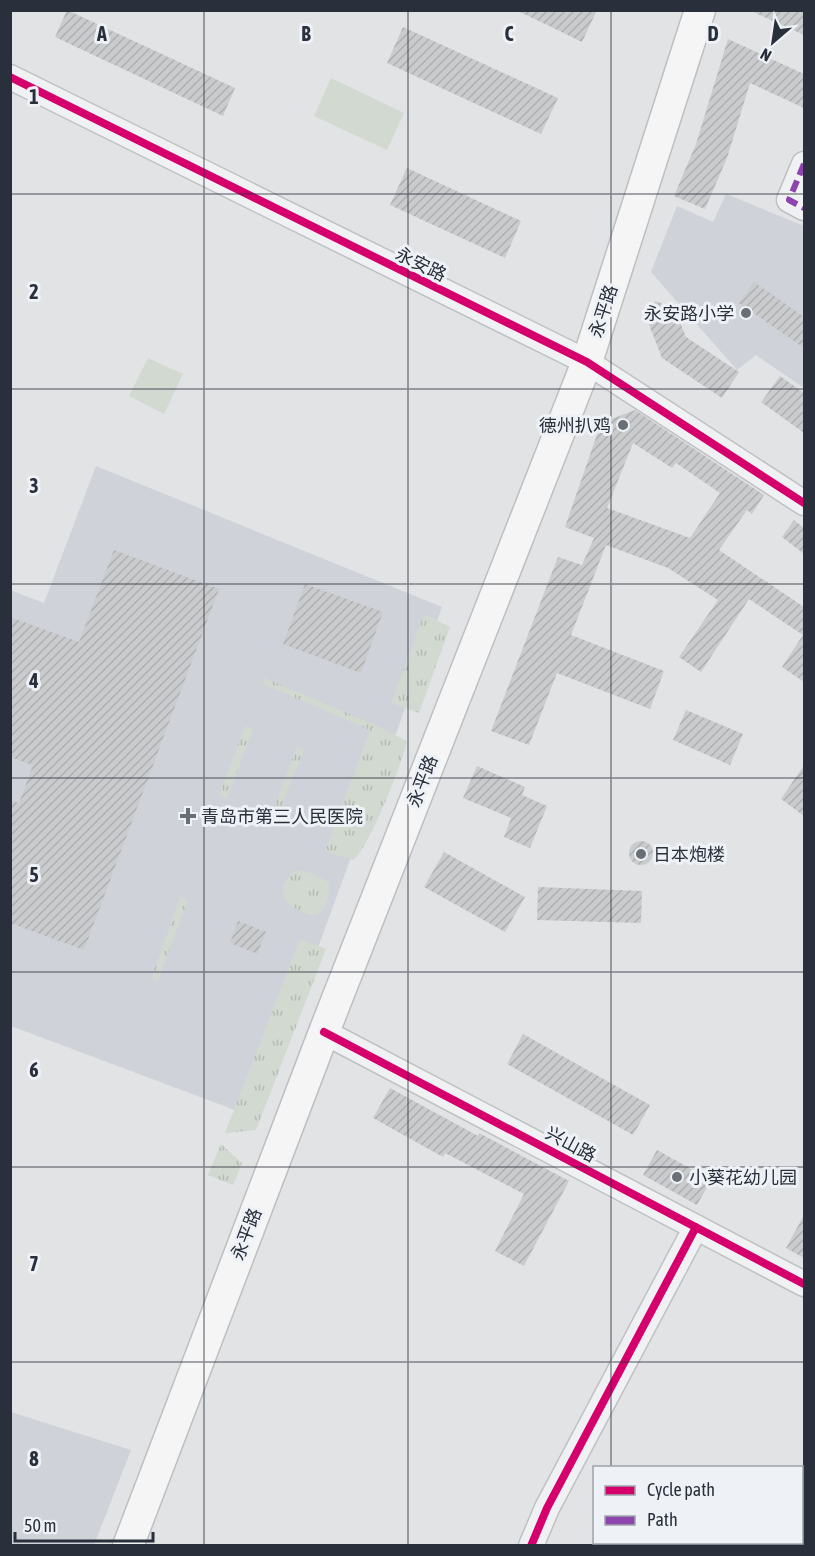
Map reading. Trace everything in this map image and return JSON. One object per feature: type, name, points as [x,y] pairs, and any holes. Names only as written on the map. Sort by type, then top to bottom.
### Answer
[{"type":"main road","name":"永平路","points":[[128,1545],[324,1032],[586,362],[700,10]]},
{"type":"street","name":"永安路","points":[[10,77],[586,362],[804,503]]},
{"type":"street","points":[[804,164],[789,200],[804,208]]},
{"type":"street","name":"兴山路","points":[[324,1032],[804,1284]]},
{"type":"street","points":[[531,1545],[547,1508],[696,1227]]},
{"type":"shaded area","name":"永安路小学","points":[[726,194],[804,226],[804,388],[756,355],[737,370],[651,272],[677,206],[713,222]]},
{"type":"shaded area","name":"青岛市第三人民医院","points":[[96,466],[442,607],[256,1118],[11,1026],[10,590],[44,603]]},
{"type":"shaded area","points":[[11,1412],[131,1450],[94,1545],[11,1545]]},
{"type":"green space","points":[[331,78],[404,113],[387,150],[314,116]]},
{"type":"green space","points":[[148,358],[183,374],[164,414],[129,396]]},
{"type":"green space","points":[[424,614],[450,627],[419,713],[391,703]]},
{"type":"green space","points":[[264,678],[378,726],[407,741],[376,823],[353,860],[325,851],[370,730],[263,684]]},
{"type":"green space","points":[[245,726],[253,729],[227,799],[219,795]]},
{"type":"green space","points":[[297,747],[304,750],[277,817],[271,815]]},
{"type":"green space","points":[[293,871],[312,874],[329,883],[327,902],[319,913],[308,914],[286,901],[283,887]]},
{"type":"green space","points":[[180,897],[188,900],[158,981],[151,979]]},
{"type":"green space","points":[[300,939],[326,949],[256,1130],[225,1133]]},
{"type":"green space","points":[[221,1144],[242,1163],[233,1185],[208,1175]]},
{"type":"building","points":[[67,10],[235,88],[223,116],[55,37]]},
{"type":"building","points":[[516,10],[597,10],[582,42]]},
{"type":"building","points":[[749,10],[804,10],[804,35]]},
{"type":"building","points":[[403,27],[558,98],[541,134],[387,63]]},
{"type":"building","points":[[728,39],[804,74],[804,108],[750,83],[727,158],[705,209],[674,196],[696,144]]},
{"type":"building","points":[[407,168],[521,221],[505,258],[390,205]]},
{"type":"building","points":[[754,282],[804,317],[804,348],[739,303]]},
{"type":"building","points":[[655,301],[682,311],[679,320],[686,337],[739,372],[722,398],[662,358],[648,322]]},
{"type":"building","points":[[780,376],[804,393],[804,433],[761,402]]},
{"type":"building","points":[[635,410],[764,495],[752,514],[747,510],[719,550],[804,607],[804,682],[782,667],[803,635],[749,599],[701,672],[679,657],[718,600],[668,568],[606,545],[571,635],[664,671],[650,709],[557,673],[529,745],[491,731],[558,557],[582,565],[594,538],[565,527],[601,423]],"holes":[[[633,443],[672,468],[676,463],[720,493],[690,538],[607,508]]]},
{"type":"building","points":[[794,520],[804,528],[804,554],[782,537]]},
{"type":"building","points":[[114,550],[219,589],[84,950],[10,923],[10,800],[19,803],[33,765],[10,757],[10,617],[79,642]]},
{"type":"building","points":[[305,584],[383,612],[361,673],[283,644]]},
{"type":"building","points":[[686,710],[743,734],[730,765],[673,740]]},
{"type":"building","points":[[804,765],[804,816],[781,799]]},
{"type":"building","points":[[477,766],[525,787],[522,795],[547,806],[530,848],[504,837],[511,818],[463,798]]},
{"type":"building","name":"日本炮楼","points":[[641,841],[650,844],[653,853],[650,862],[641,865],[632,862],[629,853],[632,844]]},
{"type":"building","points":[[444,852],[525,897],[505,932],[424,887]]},
{"type":"building","points":[[538,887],[642,891],[641,923],[537,920]]},
{"type":"building","points":[[238,921],[266,932],[257,954],[230,943]]},
{"type":"building","points":[[523,1034],[650,1105],[633,1135],[507,1064]]},
{"type":"building","points":[[390,1088],[478,1136],[479,1133],[569,1181],[524,1266],[495,1251],[524,1194],[445,1153],[443,1157],[373,1118]]},
{"type":"building","name":"小葵花幼儿园","points":[[657,1150],[711,1180],[697,1205],[643,1175]]},
{"type":"building","points":[[804,1215],[804,1258],[786,1248]]},
{"type":"marked path","points":[[804,164],[789,200],[804,208]]},
{"type":"cycle path","points":[[10,77],[587,362],[804,503]]},
{"type":"cycle path","points":[[324,1032],[804,1284]]},
{"type":"cycle path","points":[[531,1546],[547,1508],[696,1227]]},
{"type":"place","name":"永安路小学","points":[[746,313]]},
{"type":"place","name":"徳州扒鸡","points":[[623,425]]},
{"type":"place","name":"青岛市第三人民医院","points":[[188,816]]},
{"type":"place","name":"日本炮楼","points":[[641,854]]},
{"type":"place","name":"小葵花幼儿园","points":[[677,1177]]}]
